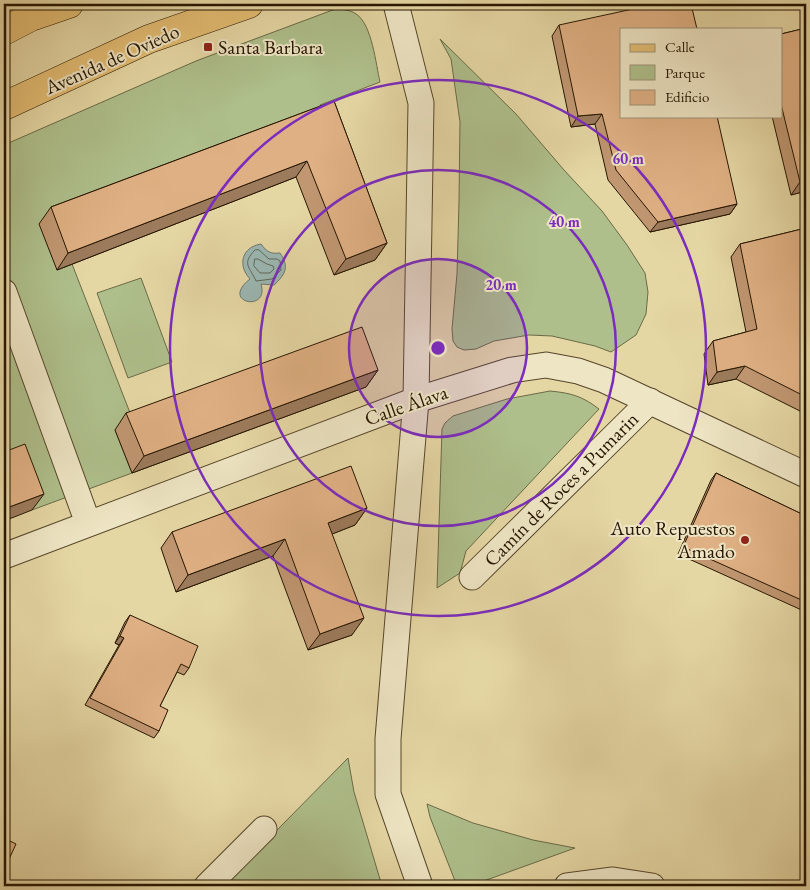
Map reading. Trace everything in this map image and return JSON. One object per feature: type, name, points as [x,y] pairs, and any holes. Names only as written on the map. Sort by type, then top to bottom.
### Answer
[{"type":"main road","points":[[4,31],[30,10],[70,4]]},
{"type":"main road","name":"Avenida de Oviedo","points":[[4,106],[149,39],[249,4]]},
{"type":"street","points":[[396,4],[421,103],[416,400],[388,739],[388,794],[420,886]]},
{"type":"street","points":[[4,292],[88,523]]},
{"type":"street","name":"Calle Álava","points":[[4,556],[416,400],[512,370],[546,365],[578,371],[604,380],[806,475]]},
{"type":"street","name":"Camín de Roces a Pumarin","points":[[472,577],[650,401]]},
{"type":"street","points":[[207,886],[264,829]]},
{"type":"street","points":[[567,886],[613,880],[652,886]]},
{"type":"green space","points":[[338,8],[354,13],[366,26],[370,35],[380,82],[320,105],[322,118],[56,269],[72,264],[134,423],[115,430],[132,473],[32,510],[10,454],[4,456],[4,145],[196,61]]},
{"type":"green space","points":[[440,39],[516,114],[602,211],[645,273],[648,292],[646,314],[636,335],[611,352],[595,346],[552,336],[529,335],[494,341],[476,349],[464,350],[457,347],[453,341],[452,329],[457,274],[460,122],[451,59]]},
{"type":"green space","points":[[141,278],[172,362],[128,378],[97,293]]},
{"type":"green space","points":[[550,391],[576,396],[599,409],[466,551],[460,573],[437,588],[442,429],[445,423],[453,416],[507,399]]},
{"type":"green space","points":[[348,758],[354,792],[382,886],[222,886]]},
{"type":"green space","points":[[427,804],[473,823],[533,840],[575,848],[470,886],[457,886],[430,817]]},
{"type":"water","points":[[261,244],[269,252],[280,253],[285,262],[285,270],[281,278],[274,285],[261,284],[262,293],[259,299],[247,301],[242,299],[240,294],[242,287],[250,279],[244,268],[243,257],[249,249]]},
{"type":"building","points":[[656,4],[691,4],[697,28],[620,28],[620,118],[717,118],[737,204],[658,222],[616,170],[602,114],[578,116],[559,25]]},
{"type":"building","points":[[806,28],[806,180],[800,182],[782,108],[782,34]]},
{"type":"building","points":[[334,101],[387,243],[346,259],[307,161],[68,253],[51,207]]},
{"type":"building","points":[[806,228],[806,397],[745,366],[717,372],[713,341],[757,329],[740,244]]},
{"type":"building","points":[[362,327],[378,370],[144,456],[126,413]]},
{"type":"building","points":[[25,444],[44,494],[4,509],[4,452]]},
{"type":"building","points":[[351,466],[367,508],[328,523],[364,618],[320,634],[285,539],[188,575],[172,532]]},
{"type":"building","name":"Auto Repuestos Amado","points":[[716,473],[806,516],[806,602],[683,547]]},
{"type":"building","points":[[130,615],[198,646],[189,668],[181,664],[160,706],[168,710],[159,731],[90,698],[124,638],[120,636]]},
{"type":"building","points":[[4,838],[16,844],[4,870]]},
{"type":"place","name":"Santa Barbara","points":[[208,47]]},
{"type":"place","name":"Auto Repuestos Amado","points":[[745,540]]}]
